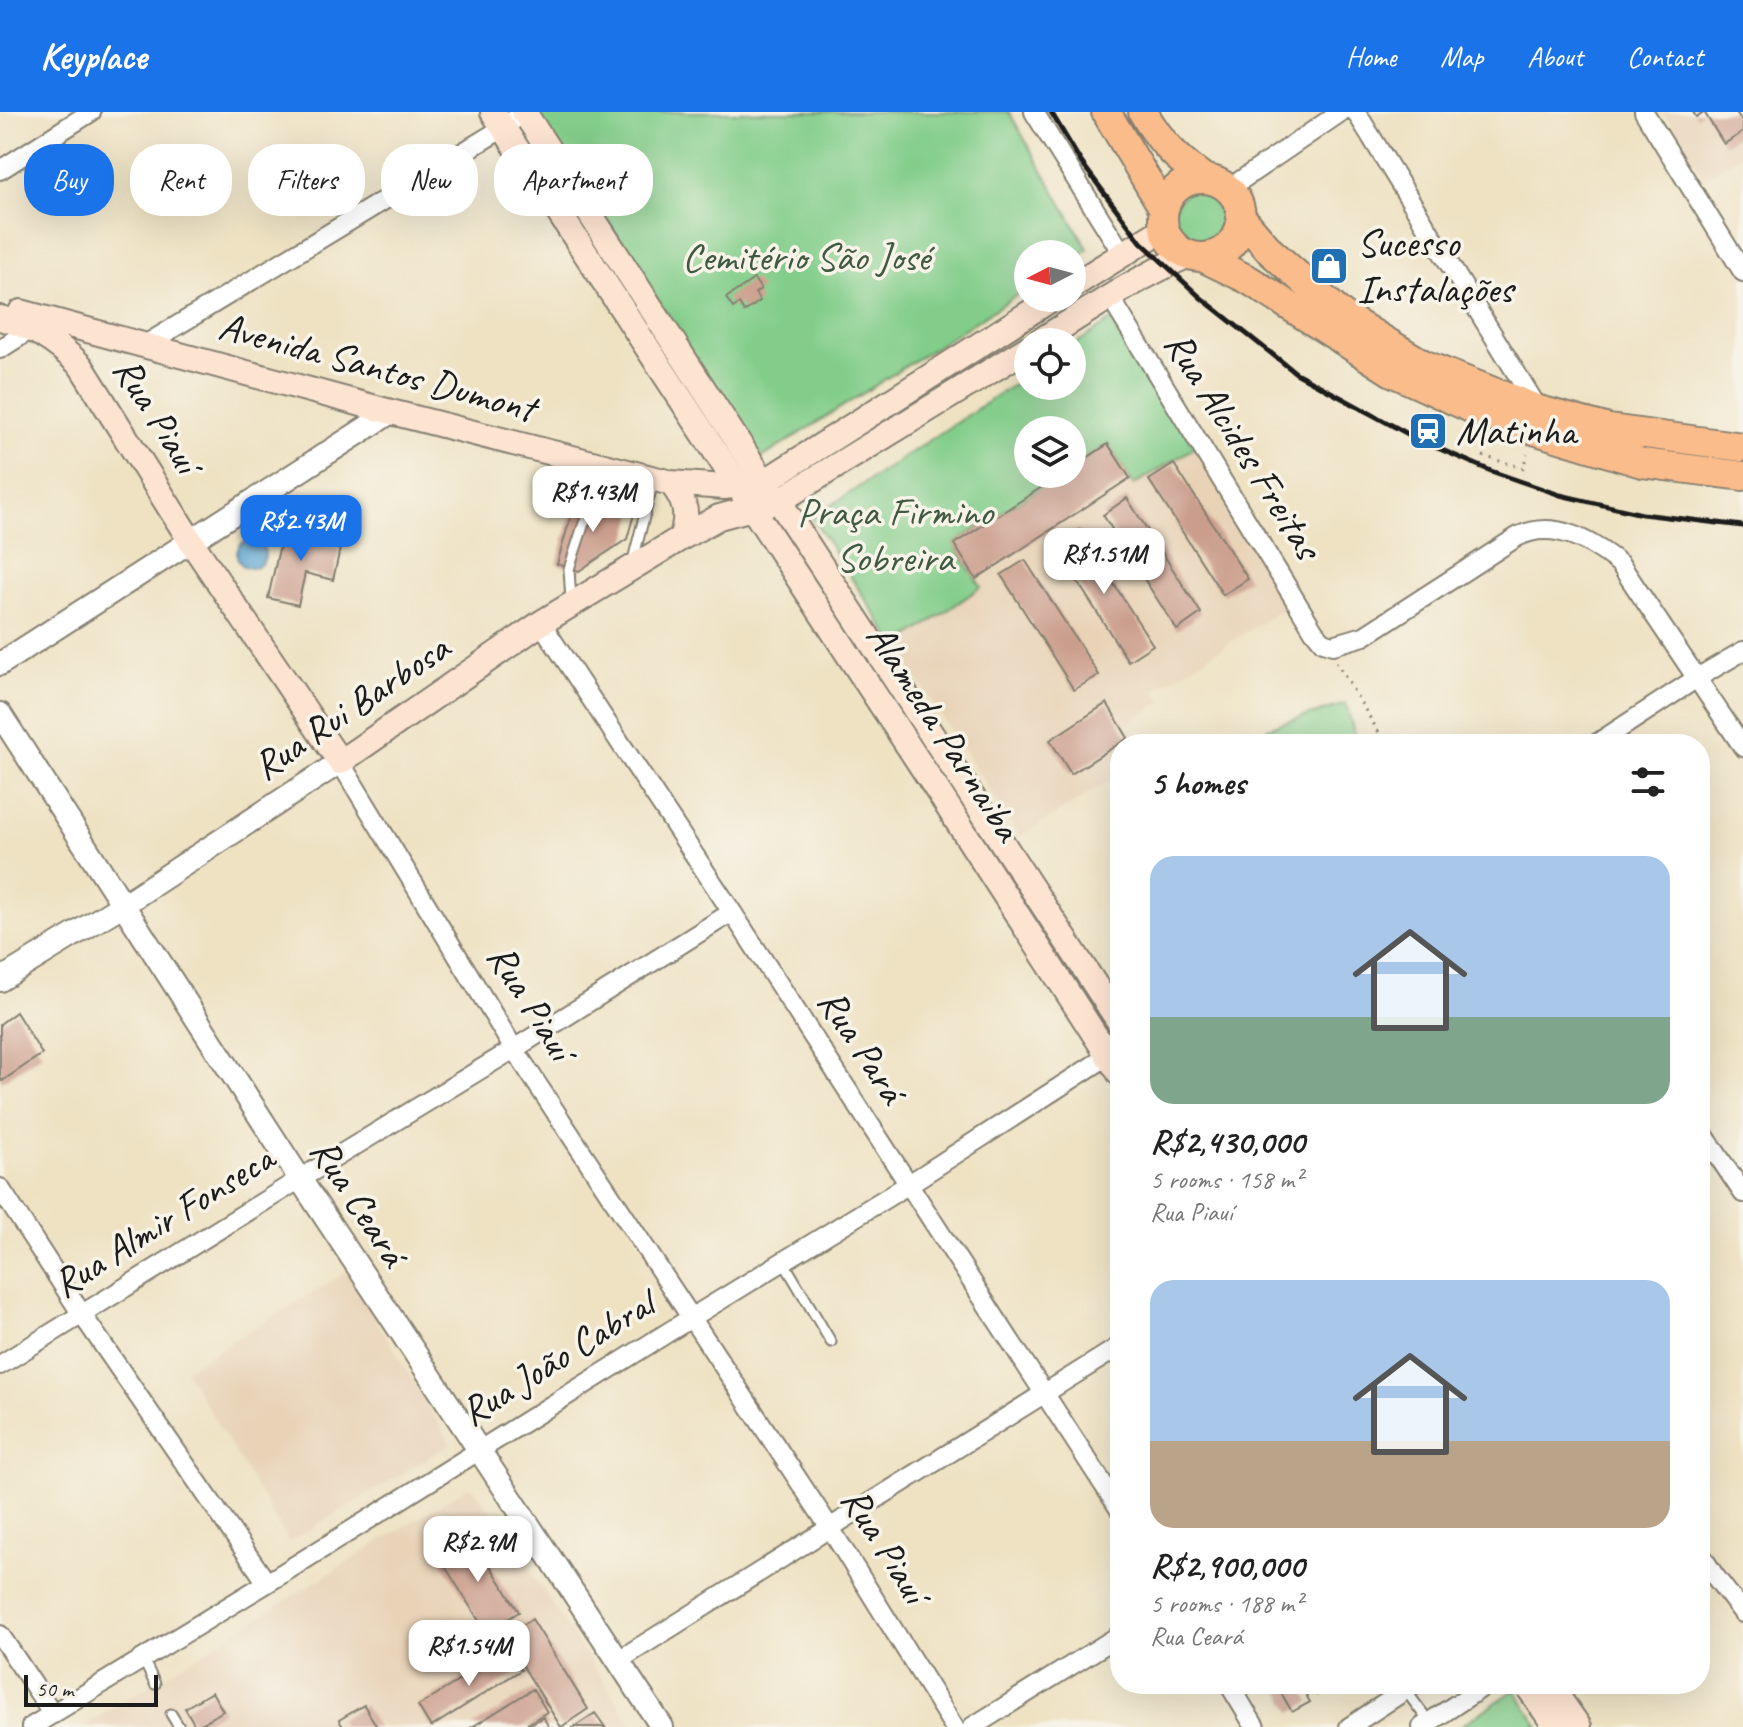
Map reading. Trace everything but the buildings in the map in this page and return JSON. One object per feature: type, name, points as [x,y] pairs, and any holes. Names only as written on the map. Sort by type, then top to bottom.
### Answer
[{"type":"main road","name":"Alameda Parnaiba","points":[[524,112],[1110,1008]]},
{"type":"main road","points":[[1106,112],[1164,218],[1170,240],[1178,249],[1249,280],[1392,372],[1488,416],[1642,463],[1743,476]]},
{"type":"main road","points":[[1060,328],[1165,265],[1196,256],[1214,255],[1225,249],[1239,229],[1241,217],[1238,203],[1217,184],[1179,160],[1154,131],[1143,112]]},
{"type":"main road","name":"Alameda Parnaiba","points":[[498,120],[1110,1050]]},
{"type":"main road","points":[[1086,277],[1122,253],[1164,218],[1170,196],[1178,187],[1190,181],[1217,184]]},
{"type":"main road","points":[[1241,217],[1270,251],[1342,315],[1423,364],[1539,410],[1609,429],[1743,447]]},
{"type":"main road","name":"Avenida Santos Dumont","points":[[0,306],[391,412],[656,479],[703,486],[764,482]]},
{"type":"main road","points":[[764,482],[1031,312]]},
{"type":"main road","points":[[0,318],[33,328]]},
{"type":"main road","name":"Rua Piauí","points":[[33,328],[69,353],[81,366],[190,540],[340,762]]},
{"type":"main road","points":[[975,347],[992,371]]},
{"type":"main road","points":[[779,501],[1014,357]]},
{"type":"main road","points":[[656,479],[682,497],[686,523],[681,538]]},
{"type":"main road","name":"Rua Rui Barbosa","points":[[340,762],[541,623],[681,538],[719,517],[779,501]]},
{"type":"main road","points":[[941,796],[962,782]]},
{"type":"main road","points":[[1533,1694],[1556,1727]]},
{"type":"main road","points":[[1556,1694],[1579,1727]]},
{"type":"street","points":[[0,170],[91,112]]},
{"type":"street","points":[[145,345],[498,120],[524,112]]},
{"type":"street","points":[[1034,112],[1122,253]]},
{"type":"street","points":[[1217,184],[1341,112]]},
{"type":"street","points":[[1356,112],[1539,410]]},
{"type":"street","points":[[1644,112],[1743,272]]},
{"type":"street","name":"Rua Alcides Freitas","points":[[1110,297],[1319,636]]},
{"type":"street","points":[[0,349],[33,328]]},
{"type":"street","points":[[0,664],[391,412]]},
{"type":"street","points":[[1319,636],[1333,645],[1364,636],[1527,531],[1555,530],[1579,537],[1620,564],[1743,747]]},
{"type":"street","name":"Rua Pará","points":[[541,623],[1110,1494]]},
{"type":"street","points":[[1611,734],[1743,651]]},
{"type":"street","name":"Rua Ceará","points":[[0,714],[300,1179],[662,1727]]},
{"type":"street","name":"Rua Rui Barbosa","points":[[0,980],[124,904],[340,762]]},
{"type":"street","name":"Rua Piauí","points":[[340,762],[514,1049],[830,1528],[954,1727]]},
{"type":"street","name":"Rua Almir Fonseca","points":[[0,1365],[732,912]]},
{"type":"street","name":"Rua João Cabral","points":[[31,1727],[783,1261],[1110,1063]]},
{"type":"street","points":[[1710,1144],[1743,1193]]},
{"type":"street","points":[[0,1188],[81,1313],[267,1583]]},
{"type":"street","points":[[619,1660],[1110,1352]]},
{"type":"street","points":[[1710,1569],[1743,1613]]},
{"type":"street","points":[[0,1635],[53,1714]]},
{"type":"street","points":[[972,1727],[1110,1641]]},
{"type":"street","points":[[1235,1694],[1255,1727]]},
{"type":"street","points":[[1349,1727],[1400,1694]]},
{"type":"street","points":[[1428,1725],[1473,1694]]},
{"type":"lane","points":[[631,568],[656,479]]},
{"type":"lane","points":[[572,605],[569,569],[584,523],[604,498],[656,479]]},
{"type":"lane","points":[[783,1261],[831,1342]]},
{"type":"lane","points":[[143,1659],[155,1684]]},
{"type":"lane","points":[[1414,1694],[1428,1725]]},
{"type":"lane","points":[[171,1714],[179,1727]]},
{"type":"path","points":[[1483,456],[1523,468],[1527,454]]},
{"type":"path","points":[[1319,636],[1380,734]]},
{"type":"shaded area","points":[[1663,112],[1743,112],[1743,153],[1704,178]]},
{"type":"shaded area","points":[[1108,444],[1195,447],[1291,604],[1155,690],[1162,702],[1124,726],[1128,734],[1110,734],[1110,780],[1020,837],[896,646],[981,587],[954,544],[1048,488],[1086,488],[1086,459]]},
{"type":"shaded area","points":[[347,1272],[451,1444],[289,1542],[185,1370]]},
{"type":"shaded area","points":[[468,1487],[475,1489],[634,1727],[82,1727]]},
{"type":"green space","name":"Cemitério São José","points":[[536,112],[1009,112],[1083,240],[1014,240],[1014,297],[760,459],[603,216],[653,216],[653,144],[557,144]]},
{"type":"green space","points":[[1202,189],[1223,197],[1231,218],[1223,239],[1202,247],[1181,239],[1173,218],[1181,197]]},
{"type":"green space","name":"Praça Firmino Sobreira","points":[[1112,320],[1195,447],[1134,485],[1108,444],[1086,459],[1086,416],[1014,416],[1014,488],[1040,488],[954,544],[981,587],[896,646],[812,518],[1014,384],[1014,400],[1086,400],[1086,337]]},
{"type":"green space","points":[[1346,704],[1354,734],[1269,734],[1267,728]]},
{"type":"green space","points":[[1509,1694],[1518,1694],[1539,1727],[1459,1727]]},
{"type":"water","points":[[251,540],[261,544],[265,554],[261,564],[251,568],[241,564],[237,554],[241,544]]},
{"type":"railway","points":[[1051,112],[1081,162],[1141,242],[1200,297],[1296,373],[1419,440],[1491,471],[1560,495],[1642,514],[1743,526]]},
{"type":"place","name":"Sucesso Instalações","points":[[1329,266]]},
{"type":"place","name":"Matinha","points":[[1428,431]]}]
